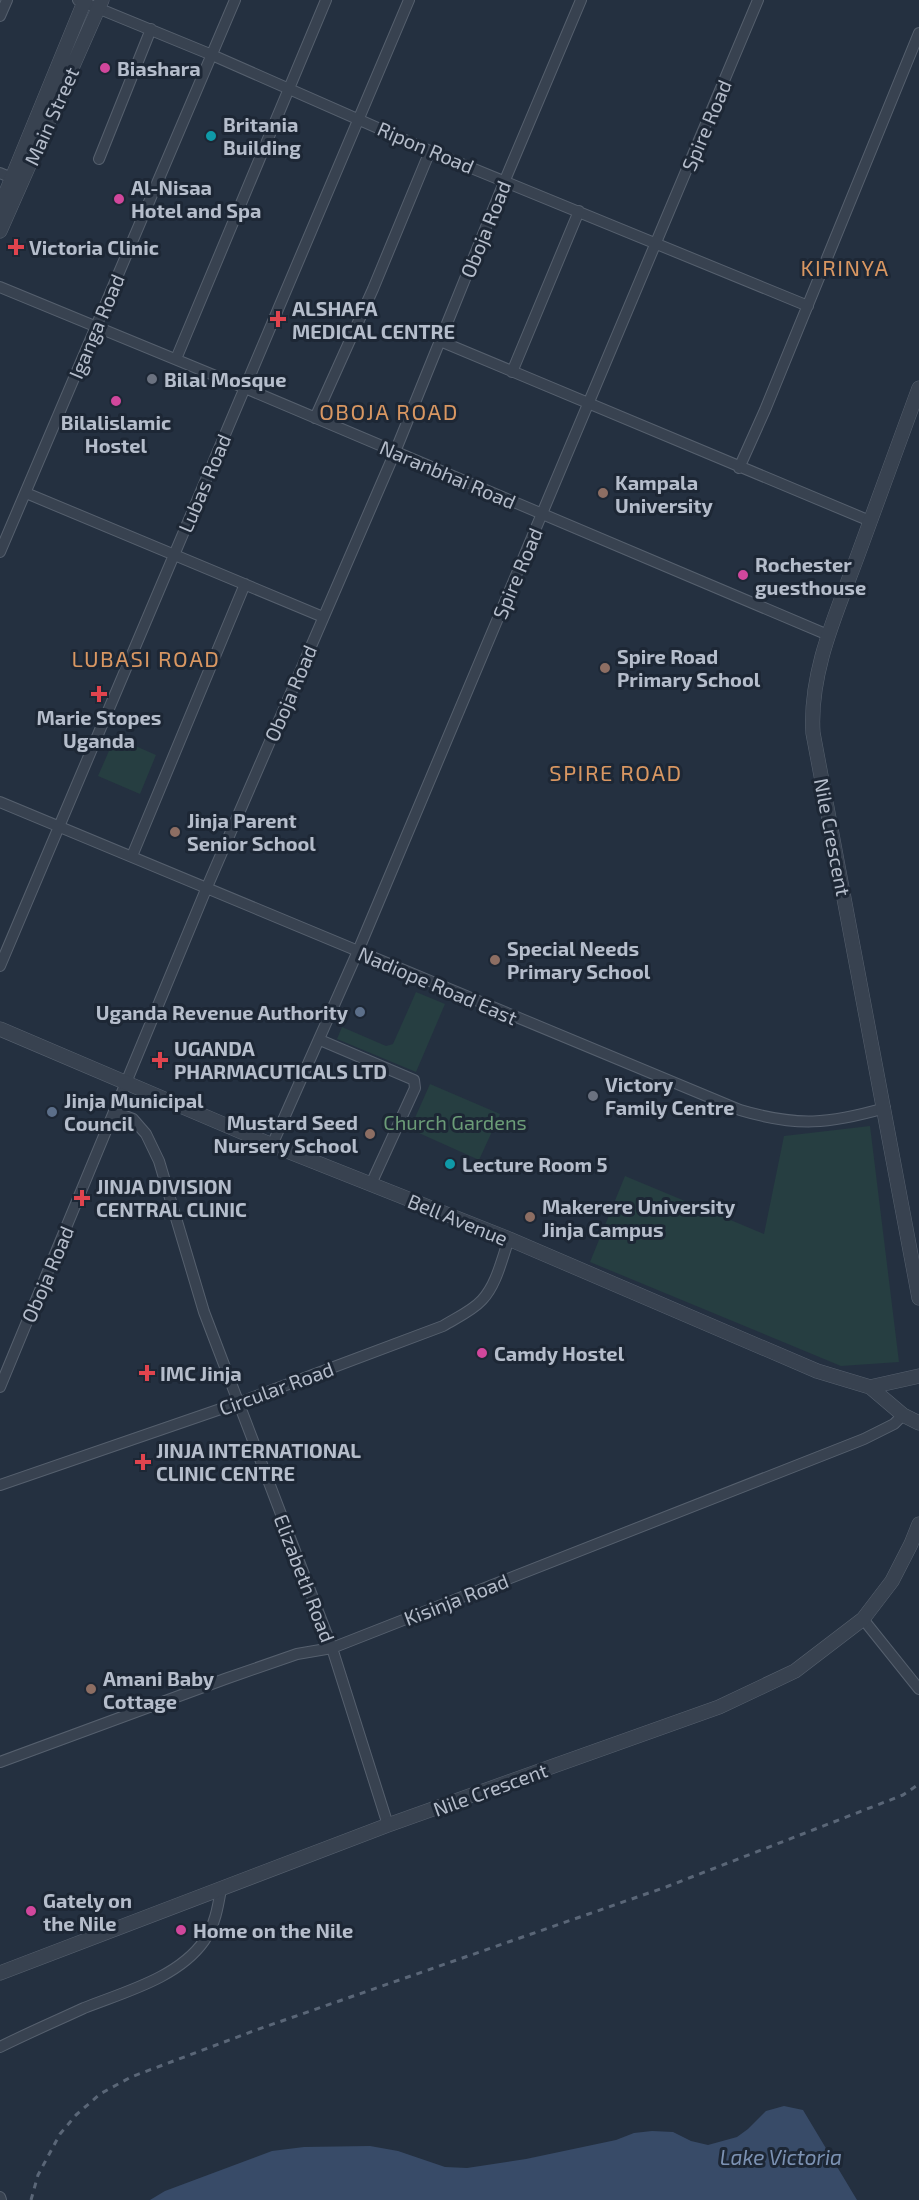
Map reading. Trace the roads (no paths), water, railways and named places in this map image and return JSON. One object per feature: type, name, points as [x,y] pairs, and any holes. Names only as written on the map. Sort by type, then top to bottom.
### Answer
[{"type":"street","points":[[0,16],[7,0]]},
{"type":"street","name":"Iganga Road","points":[[0,552],[235,0]]},
{"type":"street","points":[[176,359],[326,0]]},
{"type":"street","name":"Lubas Road","points":[[0,966],[409,0]]},
{"type":"street","name":"Oboja Road","points":[[0,1387],[207,887],[395,452],[581,0]]},
{"type":"street","name":"Spire Road","points":[[272,1144],[358,951],[758,0]]},
{"type":"street","name":"Ripon Road","points":[[82,1],[100,4],[151,30],[430,151],[808,306]]},
{"type":"street","name":"Main Street","points":[[0,207],[6,176],[82,1]]},
{"type":"street","name":"Main Street","points":[[0,231],[100,4]]},
{"type":"street","points":[[99,159],[151,30]]},
{"type":"street","points":[[739,468],[808,306],[919,33]]},
{"type":"street","points":[[315,418],[373,289],[430,151]]},
{"type":"street","points":[[512,372],[579,211]]},
{"type":"street","name":"Naranbhai Road","points":[[0,287],[176,359],[828,635]]},
{"type":"street","points":[[440,341],[870,521]]},
{"type":"street","name":"Nile Crescent","points":[[919,388],[828,635],[814,689],[812,707],[813,733],[919,1298]]},
{"type":"street","points":[[26,493],[323,616]]},
{"type":"street","points":[[132,856],[245,584]]},
{"type":"street","name":"Nadiope Road East","points":[[0,802],[740,1110],[773,1120],[800,1123],[848,1119],[885,1108]]},
{"type":"street","name":"Bell Avenue","points":[[0,1029],[272,1144],[509,1239],[817,1371],[870,1387],[919,1376]]},
{"type":"street","points":[[320,1040],[414,1080],[416,1083],[416,1088],[371,1184]]},
{"type":"street","name":"Elizabeth Road","points":[[114,1112],[134,1119],[146,1134],[159,1161],[204,1312],[332,1648],[388,1825]]},
{"type":"street","name":"Circular Road","points":[[0,1485],[238,1403],[442,1326],[482,1300],[490,1289],[509,1239]]},
{"type":"street","points":[[870,1387],[903,1415],[919,1423]]},
{"type":"street","name":"Kisinja Road","points":[[0,1762],[297,1654],[332,1648],[864,1439],[894,1424],[903,1415]]},
{"type":"street","name":"Nile Crescent","points":[[0,1973],[388,1825],[719,1707],[795,1671],[863,1619],[892,1581],[919,1524]]},
{"type":"street","points":[[863,1619],[919,1689]]},
{"type":"street","points":[[0,2047],[40,2027],[166,1973],[198,1949],[205,1940],[215,1921],[222,1889]]},
{"type":"water","name":"Lake Victoria","points":[[784,2106],[803,2110],[857,2200],[150,2200],[165,2191],[272,2151],[304,2147],[370,2146],[398,2151],[445,2167],[467,2168],[526,2159],[616,2140],[634,2133],[652,2131],[673,2132],[691,2141],[708,2145],[737,2137],[766,2111]]},
{"type":"railway","points":[[31,2200],[38,2175],[60,2134],[76,2115],[100,2094],[131,2077],[256,2030],[666,1887],[903,1795],[919,1784]]},
{"type":"place","name":"Biashara","points":[[105,68]]},
{"type":"place","name":"Britania Building","points":[[211,136]]},
{"type":"place","name":"Al-Nisaa Hotel and Spa","points":[[119,199]]},
{"type":"place","name":"Victoria Clinic","points":[[16,247]]},
{"type":"place","name":"ALSHAFA MEDICAL CENTRE","points":[[278,319]]},
{"type":"place","name":"Bilal Mosque","points":[[152,379]]},
{"type":"place","name":"Bilalislamic Hostel","points":[[116,401]]},
{"type":"place","name":"Kampala University","points":[[603,493]]},
{"type":"place","name":"Rochester guesthouse","points":[[743,575]]},
{"type":"place","name":"Spire Road Primary School","points":[[605,668]]},
{"type":"place","name":"Marie Stopes Uganda","points":[[99,694]]},
{"type":"place","name":"Jinja Parent Senior School","points":[[175,832]]},
{"type":"place","name":"Special Needs Primary School","points":[[495,960]]},
{"type":"place","name":"Uganda Revenue Authority","points":[[360,1012]]},
{"type":"place","name":"UGANDA PHARMACUTICALS LTD","points":[[160,1060]]},
{"type":"place","name":"Victory Family Centre","points":[[593,1096]]},
{"type":"place","name":"Jinja Municipal Council","points":[[52,1112]]},
{"type":"place","name":"Mustard Seed Nursery School","points":[[370,1134]]},
{"type":"place","name":"Lecture Room 5","points":[[450,1164]]},
{"type":"place","name":"JINJA DIVISION CENTRAL CLINIC","points":[[82,1198]]},
{"type":"place","name":"Makerere University Jinja Campus","points":[[530,1217]]},
{"type":"place","name":"Camdy Hostel","points":[[482,1353]]},
{"type":"place","name":"IMC Jinja","points":[[147,1373]]},
{"type":"place","name":"JINJA INTERNATIONAL CLINIC CENTRE","points":[[143,1462]]},
{"type":"place","name":"Amani Baby Cottage","points":[[91,1689]]},
{"type":"place","name":"Gately on the Nile","points":[[31,1911]]},
{"type":"place","name":"Home on the Nile","points":[[181,1930]]},
{"type":"district","name":"KIRINYA","points":[[845,267]]},
{"type":"district","name":"OBOJA ROAD","points":[[389,411]]},
{"type":"district","name":"LUBASI ROAD","points":[[146,658]]},
{"type":"district","name":"SPIRE ROAD","points":[[616,772]]},
{"type":"park label","name":"Church Gardens","points":[[455,1122]]}]
